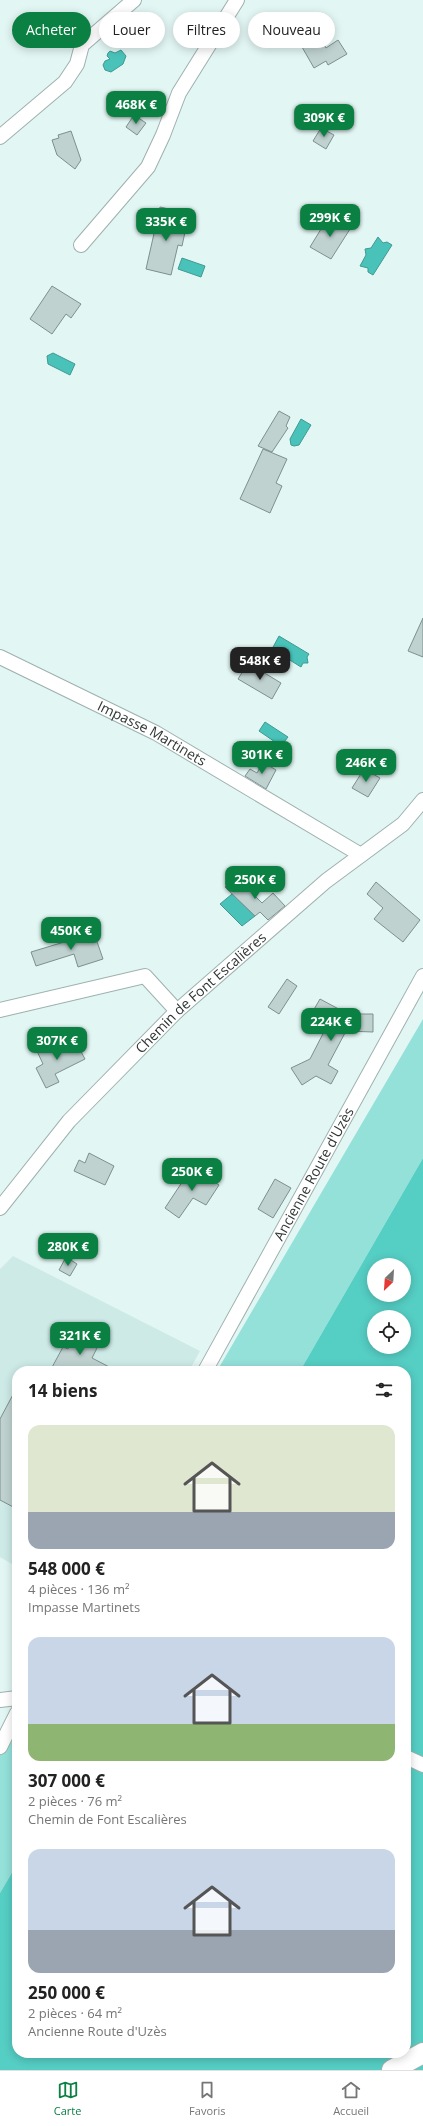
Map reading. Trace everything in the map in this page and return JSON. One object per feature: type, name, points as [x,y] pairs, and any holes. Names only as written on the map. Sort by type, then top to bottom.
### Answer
[{"type":"main road","points":[[392,2070],[423,2053]]},
{"type":"street","points":[[0,137],[65,82],[77,64],[82,46],[134,0]]},
{"type":"street","points":[[81,245],[148,167],[163,135],[179,93],[237,0]]},
{"type":"street","name":"Impasse Martinets","points":[[0,657],[156,733],[361,855]]},
{"type":"street","name":"Chemin de Font Escalières","points":[[0,1208],[69,1121],[178,1011],[326,881],[403,824],[423,800]]},
{"type":"street","points":[[0,1010],[145,976],[178,1011]]},
{"type":"street","name":"Ancienne Route d'Uzès","points":[[208,1366],[423,976]]},
{"type":"street","points":[[0,1700],[12,1699]]},
{"type":"street","points":[[0,1747],[12,1723]]},
{"type":"street","points":[[411,1759],[423,1764]]},
{"type":"shaded area","points":[[121,50],[126,56],[123,64],[111,72],[105,70],[103,65],[105,61],[110,59],[107,56],[108,53],[110,51],[115,53]]},
{"type":"shaded area","points":[[378,237],[383,243],[387,242],[392,245],[373,275],[368,272],[368,268],[360,266],[366,255],[365,249],[371,248]]},
{"type":"shaded area","points":[[182,258],[205,266],[201,277],[178,269]]},
{"type":"shaded area","points":[[53,353],[75,364],[70,375],[48,364],[47,356]]},
{"type":"shaded area","points":[[301,419],[311,425],[299,445],[294,446],[291,445],[290,439]]},
{"type":"shaded area","points":[[279,636],[309,654],[307,657],[308,663],[303,663],[301,667],[272,649]]},
{"type":"shaded area","points":[[265,722],[288,737],[281,746],[259,731]]},
{"type":"shaded area","points":[[232,894],[255,916],[242,926],[220,904]]},
{"type":"shaded area","points":[[423,1019],[423,1158],[303,1366],[220,1366]]},
{"type":"shaded area","points":[[423,1158],[423,2070],[0,2070],[0,1893],[12,1873],[12,2058],[411,2058],[411,1366],[303,1366]]},
{"type":"shaded area","points":[[13,1256],[200,1351],[192,1366],[12,1366],[12,1564],[0,1557],[0,1269]]},
{"type":"shaded area","points":[[12,1731],[12,1873],[0,1893],[0,1752]]},
{"type":"building","points":[[338,40],[347,54],[328,65],[326,61],[314,68],[303,48],[335,48],[335,42]]},
{"type":"building","points":[[134,115],[146,123],[137,135],[126,127]]},
{"type":"building","points":[[321,128],[334,135],[326,149],[313,141]]},
{"type":"building","points":[[71,131],[81,160],[75,169],[57,155],[52,140],[59,138],[58,135]]},
{"type":"building","points":[[160,207],[178,211],[176,220],[187,223],[182,246],[178,245],[171,275],[146,269]]},
{"type":"building","points":[[329,216],[350,229],[331,259],[310,247]]},
{"type":"building","points":[[52,286],[81,304],[71,318],[66,314],[52,334],[30,319]]},
{"type":"building","points":[[279,411],[290,417],[286,426],[288,428],[272,452],[258,446]]},
{"type":"building","points":[[263,449],[287,459],[276,483],[282,486],[270,513],[240,499]]},
{"type":"building","points":[[423,618],[423,657],[408,651]]},
{"type":"building","points":[[248,663],[281,683],[272,699],[238,679]]},
{"type":"building","points":[[263,762],[276,770],[266,789],[245,776],[250,769],[257,773]]},
{"type":"building","points":[[364,769],[380,778],[368,797],[352,788]]},
{"type":"building","points":[[237,878],[262,903],[273,893],[285,906],[268,920],[260,912],[255,916],[225,887]]},
{"type":"building","points":[[376,882],[420,920],[403,942],[374,919],[383,908],[367,894]]},
{"type":"building","points":[[94,933],[103,959],[78,967],[74,954],[36,966],[31,952]]},
{"type":"building","points":[[287,979],[297,986],[279,1014],[268,1007]]},
{"type":"building","points":[[320,999],[348,1014],[373,1014],[373,1032],[346,1031],[328,1065],[338,1071],[331,1084],[316,1076],[302,1085],[291,1068],[310,1059],[330,1020],[313,1011]]},
{"type":"building","points":[[74,1039],[85,1059],[55,1074],[59,1082],[46,1088],[36,1068],[43,1064],[36,1049],[47,1043],[51,1051]]},
{"type":"building","points":[[89,1153],[114,1166],[105,1185],[74,1171],[79,1160],[85,1163]]},
{"type":"building","points":[[192,1167],[219,1185],[206,1205],[193,1198],[179,1218],[165,1208]]},
{"type":"building","points":[[275,1179],[291,1188],[273,1218],[258,1209]]},
{"type":"building","points":[[66,1257],[77,1264],[70,1276],[59,1270]]},
{"type":"building","points":[[78,1331],[100,1342],[92,1358],[107,1366],[53,1366],[63,1347],[68,1349]]},
{"type":"building","points":[[12,1396],[12,1506],[0,1500],[0,1419]]}]
